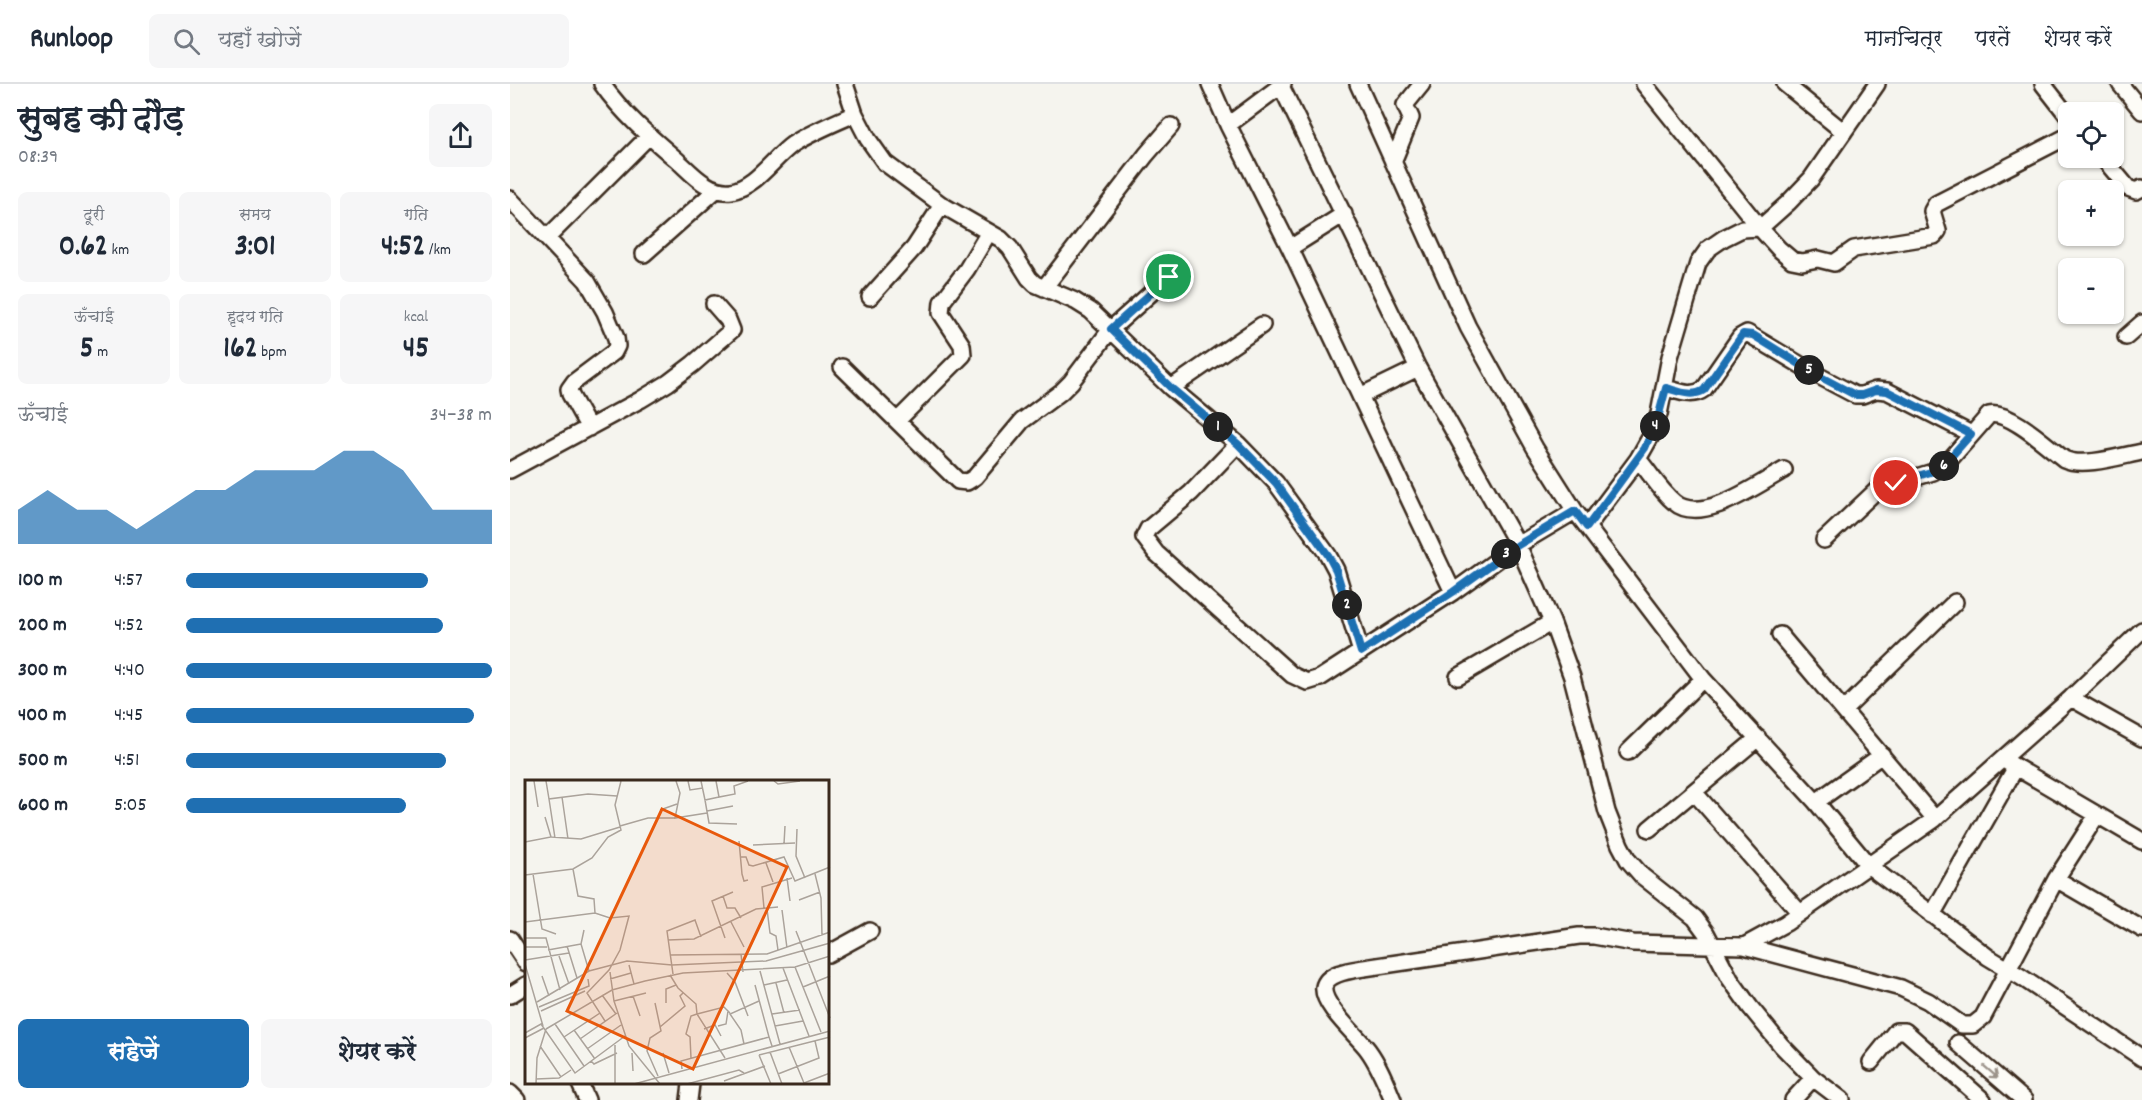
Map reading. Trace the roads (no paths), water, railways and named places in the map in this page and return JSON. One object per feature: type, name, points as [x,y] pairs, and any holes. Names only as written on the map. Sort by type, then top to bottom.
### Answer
[{"type":"street","points":[[602,84],[617,103],[650,136],[705,184],[716,190],[730,191],[742,187],[791,145],[855,114]]},
{"type":"street","points":[[1210,84],[1453,592]]},
{"type":"street","points":[[1228,125],[1281,84],[1418,368],[1518,545],[1552,622],[1572,677],[1607,812],[1628,860],[1642,876],[1695,918],[1730,979],[1750,1007],[1781,1045],[1814,1078],[1842,1100]]},
{"type":"street","points":[[1358,84],[1468,327],[1529,438],[1575,511],[1703,679],[1816,802],[1869,866],[2007,970],[2142,1058]]},
{"type":"street","points":[[1392,162],[1411,118],[1405,105],[1422,84]]},
{"type":"street","points":[[1644,84],[1760,228],[1779,249],[1797,262],[1814,258],[1834,263],[1854,249],[1937,234],[1932,212],[1936,204],[2058,141]]},
{"type":"street","points":[[1785,84],[1844,132]]},
{"type":"street","points":[[1587,527],[1638,459],[1659,414],[1666,388],[1670,357],[1698,263],[1708,249],[1724,238],[1742,229],[1760,228],[1805,185],[1877,84]]},
{"type":"street","points":[[2043,84],[2058,103]]},
{"type":"street","points":[[2120,84],[2142,111]]},
{"type":"street","points":[[848,85],[855,114],[868,139],[885,163],[942,205],[989,232],[1010,248],[1029,278],[1091,311],[1171,388],[1238,444],[1276,483],[1328,555],[1336,570],[1361,652]]},
{"type":"street","points":[[1044,288],[1171,126]]},
{"type":"street","points":[[547,238],[650,136]]},
{"type":"street","points":[[2111,168],[2128,188],[2136,191],[2142,188]]},
{"type":"street","points":[[644,254],[716,190]]},
{"type":"street","points":[[510,199],[591,287],[605,312],[617,342],[614,352],[569,388],[589,428]]},
{"type":"street","points":[[870,297],[914,248],[942,205]]},
{"type":"street","points":[[1290,248],[1344,214]]},
{"type":"street","points":[[897,421],[961,360],[962,345],[941,313],[942,302],[967,268],[989,232]]},
{"type":"street","points":[[842,366],[958,481],[967,482],[975,477],[1022,422],[1071,382],[1111,329],[1169,277]]},
{"type":"street","points":[[510,470],[668,383],[729,335],[732,330],[731,325],[714,304]]},
{"type":"street","points":[[2126,337],[2142,323]]},
{"type":"street","points":[[1171,388],[1262,325]]},
{"type":"street","points":[[1666,388],[1692,394],[1704,390],[1740,337],[1747,333],[1855,395],[1876,390],[1887,391],[1971,434]]},
{"type":"street","points":[[1360,396],[1418,368]]},
{"type":"street","points":[[1824,540],[1871,494],[1886,486],[1940,469],[1984,419],[1994,413],[2013,421],[2071,462],[2142,452]]},
{"type":"street","points":[[1238,444],[1191,493],[1148,529],[1144,537],[1147,544],[1284,667],[1307,682],[1320,678],[1361,652],[1453,592],[1518,545],[1575,511]]},
{"type":"street","points":[[1638,459],[1673,502],[1689,510],[1718,506],[1784,470]]},
{"type":"street","points":[[1844,710],[1955,602]]},
{"type":"street","points":[[1458,677],[1552,622]]},
{"type":"street","points":[[1780,635],[1935,819]]},
{"type":"street","points":[[1751,942],[1786,923],[1869,866],[2009,764],[2071,698],[2140,636]]},
{"type":"street","points":[[1629,752],[1703,679]]},
{"type":"street","points":[[2071,698],[2142,738]]},
{"type":"street","points":[[1649,829],[1758,738]]},
{"type":"street","points":[[1816,802],[1882,755]]},
{"type":"street","points":[[2009,764],[2142,841]]},
{"type":"street","points":[[1932,915],[2009,764]]},
{"type":"street","points":[[1694,792],[1800,913]]},
{"type":"street","points":[[1942,1062],[1968,1027],[1983,1017],[2056,879],[2097,815]]},
{"type":"street","points":[[2056,879],[2142,929]]},
{"type":"street","points":[[830,953],[870,931]]},
{"type":"street","points":[[1393,1100],[1369,1051],[1332,1009],[1324,988],[1327,982],[1333,977],[1364,968],[1579,936],[1594,936],[1633,944],[1712,945],[1751,942],[1901,988],[1928,1001],[1968,1027]]},
{"type":"street","points":[[510,939],[525,962]]},
{"type":"street","points":[[510,995],[525,986]]},
{"type":"street","points":[[1870,1062],[1896,1031],[1900,1030],[1908,1033],[1983,1100]]},
{"type":"street","points":[[1958,1043],[2024,1100]]},
{"type":"street","points":[[1793,1100],[1814,1078]]},
{"type":"street","points":[[581,1085],[587,1100]]},
{"type":"street","points":[[689,1100],[691,1085]]},
{"type":"street","points":[[510,1093],[517,1100]]}]
